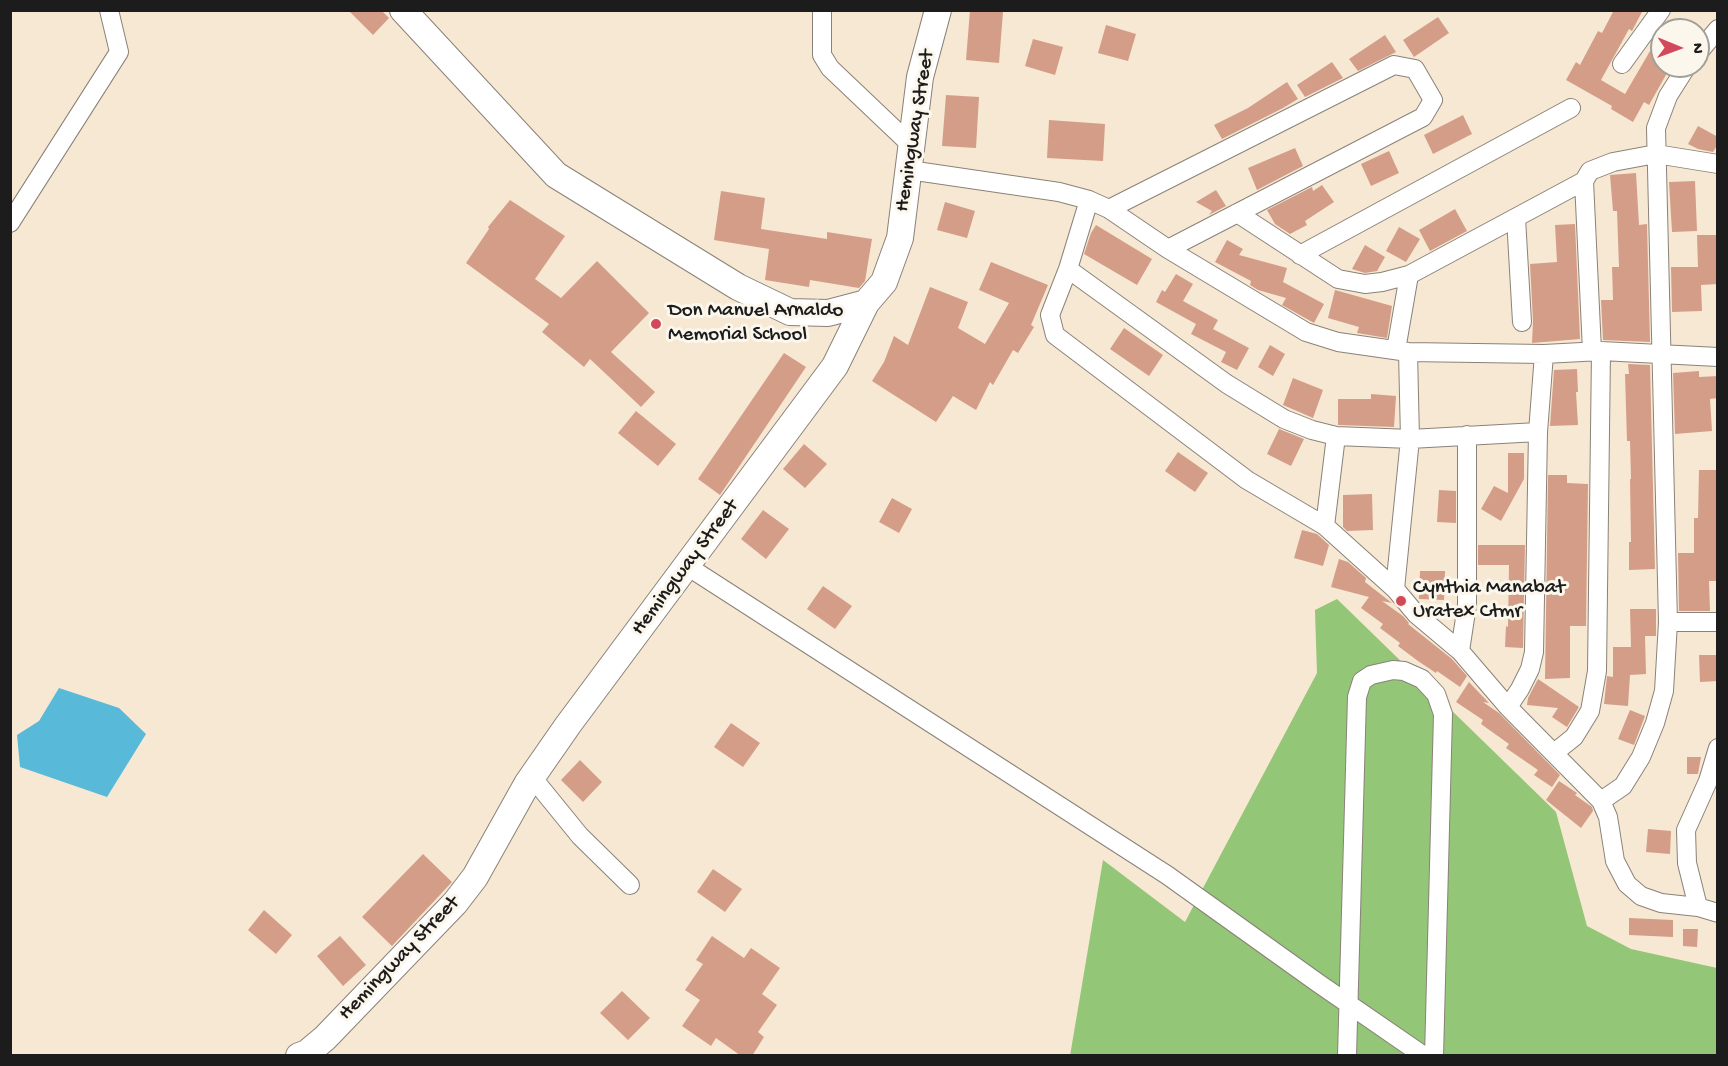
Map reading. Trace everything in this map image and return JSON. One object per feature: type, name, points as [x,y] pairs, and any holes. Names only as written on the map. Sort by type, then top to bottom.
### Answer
[{"type":"main road","points":[[403,10],[556,175],[738,287],[790,312],[828,312],[866,303]]},
{"type":"main road","name":"Hemingway Street","points":[[299,1056],[307,1053],[325,1038],[455,903],[475,877],[532,777],[835,366],[866,303],[884,282],[900,238],[920,77],[938,10]]},
{"type":"street","points":[[10,223],[119,52],[109,10]]},
{"type":"street","points":[[822,10],[822,55],[826,62],[910,157],[1089,200],[1109,209],[1168,249],[1306,332],[1338,342],[1402,351],[1544,354],[1596,351],[1718,357]]},
{"type":"street","points":[[1622,64],[1661,10]]},
{"type":"street","points":[[1109,209],[1394,65],[1415,69],[1433,100],[1423,117],[1168,249]]},
{"type":"street","points":[[1601,801],[1623,786],[1641,757],[1655,723],[1664,691],[1668,622],[1656,128],[1668,96],[1679,78]]},
{"type":"street","points":[[1300,255],[1571,108]]},
{"type":"street","points":[[1237,213],[1338,279],[1365,284],[1408,275],[1584,181],[1590,171],[1613,162],[1656,154],[1718,164]]},
{"type":"street","points":[[1554,753],[1574,737],[1590,711],[1597,671],[1596,351],[1584,181]]},
{"type":"street","points":[[1089,200],[1068,269],[1050,315],[1054,335],[1247,480],[1325,526],[1395,589],[1416,614],[1460,651],[1508,706],[1601,801],[1608,817],[1615,861],[1627,884],[1641,896],[1661,903],[1698,907],[1718,913]]},
{"type":"street","points":[[1516,218],[1522,322]]},
{"type":"street","points":[[1068,269],[1227,384],[1284,419],[1312,430],[1336,436],[1410,439],[1538,432]]},
{"type":"street","points":[[1395,589],[1410,439],[1402,351],[1408,275]]},
{"type":"street","points":[[1508,706],[1530,669],[1534,652],[1538,432],[1544,354]]},
{"type":"street","points":[[1460,651],[1467,605],[1467,435]]},
{"type":"street","points":[[1325,526],[1336,436]]},
{"type":"street","points":[[687,566],[1167,875],[1424,1056]]},
{"type":"street","points":[[1668,622],[1718,622]]},
{"type":"street","points":[[1347,1056],[1357,697],[1362,681],[1371,675],[1393,669],[1414,674],[1430,686],[1443,714],[1434,1056]]},
{"type":"street","points":[[1698,907],[1687,863],[1686,830],[1708,781],[1718,748]]},
{"type":"street","points":[[532,777],[580,837],[630,885]]},
{"type":"green space","points":[[1337,599],[1556,812],[1587,926],[1631,949],[1717,968],[1717,1055],[1070,1056],[1103,860],[1185,922],[1317,673],[1315,610]]},
{"type":"water","points":[[59,688],[119,708],[146,734],[107,797],[20,767],[17,735],[39,721]]},
{"type":"building","points":[[348,10],[381,10],[389,18],[373,35]]},
{"type":"building","points":[[970,10],[1003,12],[999,63],[966,60]]},
{"type":"building","points":[[1614,10],[1643,10],[1632,31],[1629,29],[1601,80],[1625,94],[1650,51],[1650,78],[1664,78],[1649,105],[1644,102],[1633,122],[1611,109],[1612,106],[1566,80],[1576,62],[1580,65],[1598,31],[1602,33]]},
{"type":"building","points":[[1438,17],[1449,33],[1414,57],[1403,40]]},
{"type":"building","points":[[1106,25],[1136,34],[1128,61],[1098,53]]},
{"type":"building","points":[[1385,35],[1396,52],[1358,71],[1349,59]]},
{"type":"building","points":[[1033,39],[1063,47],[1055,75],[1025,66]]},
{"type":"building","points":[[1332,62],[1343,78],[1305,97],[1297,85]]},
{"type":"building","points":[[1287,82],[1298,99],[1222,139],[1214,125],[1248,108]]},
{"type":"building","points":[[946,95],[979,97],[976,148],[942,146]]},
{"type":"building","points":[[1463,115],[1472,134],[1433,154],[1424,135]]},
{"type":"building","points":[[1049,120],[1105,124],[1103,161],[1047,158]]},
{"type":"building","points":[[1698,126],[1718,137],[1718,144],[1713,152],[1688,144]]},
{"type":"building","points":[[1295,148],[1303,166],[1257,190],[1248,168]]},
{"type":"building","points":[[1389,151],[1399,173],[1371,186],[1361,164]]},
{"type":"building","points":[[1636,173],[1639,225],[1647,224],[1650,342],[1603,340],[1601,300],[1613,300],[1612,267],[1619,267],[1617,211],[1613,211],[1610,175]]},
{"type":"building","points":[[1695,181],[1697,231],[1672,232],[1669,182]]},
{"type":"building","points":[[1322,185],[1334,202],[1305,221],[1307,225],[1290,234],[1275,224],[1267,210],[1312,187],[1313,191]]},
{"type":"building","points":[[1216,190],[1226,206],[1209,215],[1212,211],[1196,202]]},
{"type":"building","points":[[721,191],[765,198],[761,229],[827,239],[827,232],[872,239],[865,281],[859,288],[810,280],[809,287],[765,280],[769,249],[714,240]]},
{"type":"building","points":[[510,200],[565,236],[535,279],[561,298],[597,261],[649,313],[611,352],[655,392],[641,407],[590,359],[584,367],[542,332],[549,324],[466,263],[489,229],[488,227]]},
{"type":"building","points":[[945,202],[975,211],[967,238],[937,230]]},
{"type":"building","points":[[1455,209],[1467,231],[1430,251],[1419,230]]},
{"type":"building","points":[[1575,224],[1580,339],[1532,343],[1530,264],[1557,262],[1555,225]]},
{"type":"building","points":[[1096,225],[1152,259],[1137,285],[1084,254]]},
{"type":"building","points":[[1399,227],[1420,239],[1406,262],[1386,251]]},
{"type":"building","points":[[1697,235],[1718,235],[1718,284],[1701,285],[1702,311],[1672,312],[1671,267],[1698,267]]},
{"type":"building","points":[[1227,240],[1243,249],[1239,255],[1287,268],[1283,282],[1324,304],[1314,323],[1282,305],[1286,298],[1258,290],[1250,285],[1251,281],[1215,262]]},
{"type":"building","points":[[1365,245],[1385,257],[1377,271],[1365,273],[1352,269]]},
{"type":"building","points":[[991,262],[1048,285],[1031,325],[1034,327],[1018,353],[1013,350],[993,385],[990,382],[976,410],[953,396],[936,422],[872,381],[884,362],[894,336],[908,345],[930,287],[968,302],[958,328],[985,344],[1009,303],[979,290]]},
{"type":"building","points":[[1176,274],[1193,284],[1183,301],[1218,320],[1213,329],[1249,348],[1237,370],[1221,362],[1226,352],[1191,334],[1196,324],[1156,302],[1162,290],[1165,292]]},
{"type":"building","points":[[1335,290],[1392,306],[1387,338],[1357,333],[1359,327],[1328,318]]},
{"type":"building","points":[[1124,328],[1163,355],[1149,376],[1110,349]]},
{"type":"building","points":[[1270,345],[1285,354],[1273,376],[1258,367]]},
{"type":"building","points":[[784,353],[806,367],[720,495],[698,479]]},
{"type":"building","points":[[1628,364],[1650,365],[1655,569],[1629,570],[1631,479],[1630,441],[1627,441],[1625,374],[1629,374]]},
{"type":"building","points":[[1577,369],[1578,425],[1550,426],[1554,370]]},
{"type":"building","points":[[1699,371],[1699,377],[1718,376],[1718,398],[1710,399],[1712,431],[1675,434],[1673,373]]},
{"type":"building","points":[[1293,378],[1323,390],[1313,418],[1283,405]]},
{"type":"building","points":[[1371,394],[1396,396],[1394,427],[1338,425],[1338,399],[1371,399]]},
{"type":"building","points":[[636,411],[676,444],[658,466],[618,433]]},
{"type":"building","points":[[1279,429],[1304,439],[1291,466],[1267,454]]},
{"type":"building","points":[[804,444],[827,464],[805,488],[783,469]]},
{"type":"building","points":[[1178,452],[1208,473],[1195,492],[1165,471]]},
{"type":"building","points":[[1508,453],[1524,453],[1524,479],[1501,521],[1481,509],[1494,486],[1508,493]]},
{"type":"building","points":[[1699,470],[1718,470],[1718,581],[1709,581],[1710,611],[1679,611],[1678,553],[1694,553],[1694,518],[1698,518]]},
{"type":"building","points":[[1548,475],[1567,475],[1567,483],[1588,484],[1586,626],[1570,626],[1570,678],[1545,679]]},
{"type":"building","points":[[1439,490],[1456,491],[1456,523],[1437,522]]},
{"type":"building","points":[[1372,494],[1373,530],[1347,531],[1343,527],[1343,495]]},
{"type":"building","points":[[892,498],[912,509],[899,533],[879,522]]},
{"type":"building","points":[[763,510],[789,529],[766,559],[741,539]]},
{"type":"building","points":[[1302,530],[1317,534],[1329,545],[1323,566],[1294,558]]},
{"type":"building","points":[[1478,545],[1525,545],[1523,648],[1505,647],[1506,626],[1508,627],[1509,565],[1478,565]]},
{"type":"building","points":[[1339,559],[1348,562],[1366,578],[1365,582],[1392,603],[1382,601],[1403,616],[1408,624],[1452,659],[1467,676],[1460,687],[1398,646],[1400,643],[1380,628],[1383,624],[1361,608],[1369,597],[1331,587]]},
{"type":"building","points":[[1420,571],[1445,571],[1444,600],[1419,599]]},
{"type":"building","points":[[823,586],[852,606],[835,629],[807,609]]},
{"type":"building","points":[[1630,609],[1656,609],[1656,636],[1645,636],[1646,674],[1630,675],[1628,706],[1604,704],[1607,676],[1613,677],[1613,647],[1631,647]]},
{"type":"building","points":[[1699,655],[1718,655],[1718,681],[1700,682]]},
{"type":"building","points":[[1538,679],[1579,707],[1567,727],[1552,717],[1558,708],[1527,705],[1528,698]]},
{"type":"building","points":[[1469,682],[1489,703],[1483,702],[1499,713],[1560,775],[1552,787],[1534,775],[1538,770],[1506,748],[1509,744],[1481,724],[1483,720],[1456,702]]},
{"type":"building","points":[[1630,710],[1645,716],[1634,745],[1618,739]]},
{"type":"building","points":[[731,723],[760,743],[743,767],[714,747]]},
{"type":"building","points":[[1687,757],[1701,757],[1698,774],[1687,774]]},
{"type":"building","points":[[580,760],[602,782],[583,802],[561,780]]},
{"type":"building","points":[[1559,781],[1592,807],[1593,811],[1581,828],[1546,800]]},
{"type":"building","points":[[1648,829],[1671,831],[1670,854],[1646,852]]},
{"type":"building","points":[[423,854],[452,882],[392,946],[362,917]]},
{"type":"building","points":[[713,869],[742,889],[725,912],[697,892]]},
{"type":"building","points":[[264,910],[292,935],[276,954],[248,930]]},
{"type":"building","points":[[1629,918],[1673,920],[1673,937],[1629,935]]},
{"type":"building","points":[[1683,929],[1698,929],[1697,947],[1683,946]]},
{"type":"building","points":[[340,936],[366,965],[343,986],[317,956]]},
{"type":"building","points":[[712,936],[744,958],[751,948],[780,968],[762,994],[777,1005],[758,1032],[764,1037],[752,1056],[741,1056],[716,1038],[711,1046],[682,1026],[700,1000],[685,990],[703,964],[696,960]]},
{"type":"building","points":[[622,991],[650,1018],[628,1040],[600,1013]]},
{"type":"place","name":"Don Manuel Arnaldo Memorial School","points":[[656,324]]},
{"type":"place","name":"Cynthia Manabat Uratex Ctmr","points":[[1401,601]]}]
